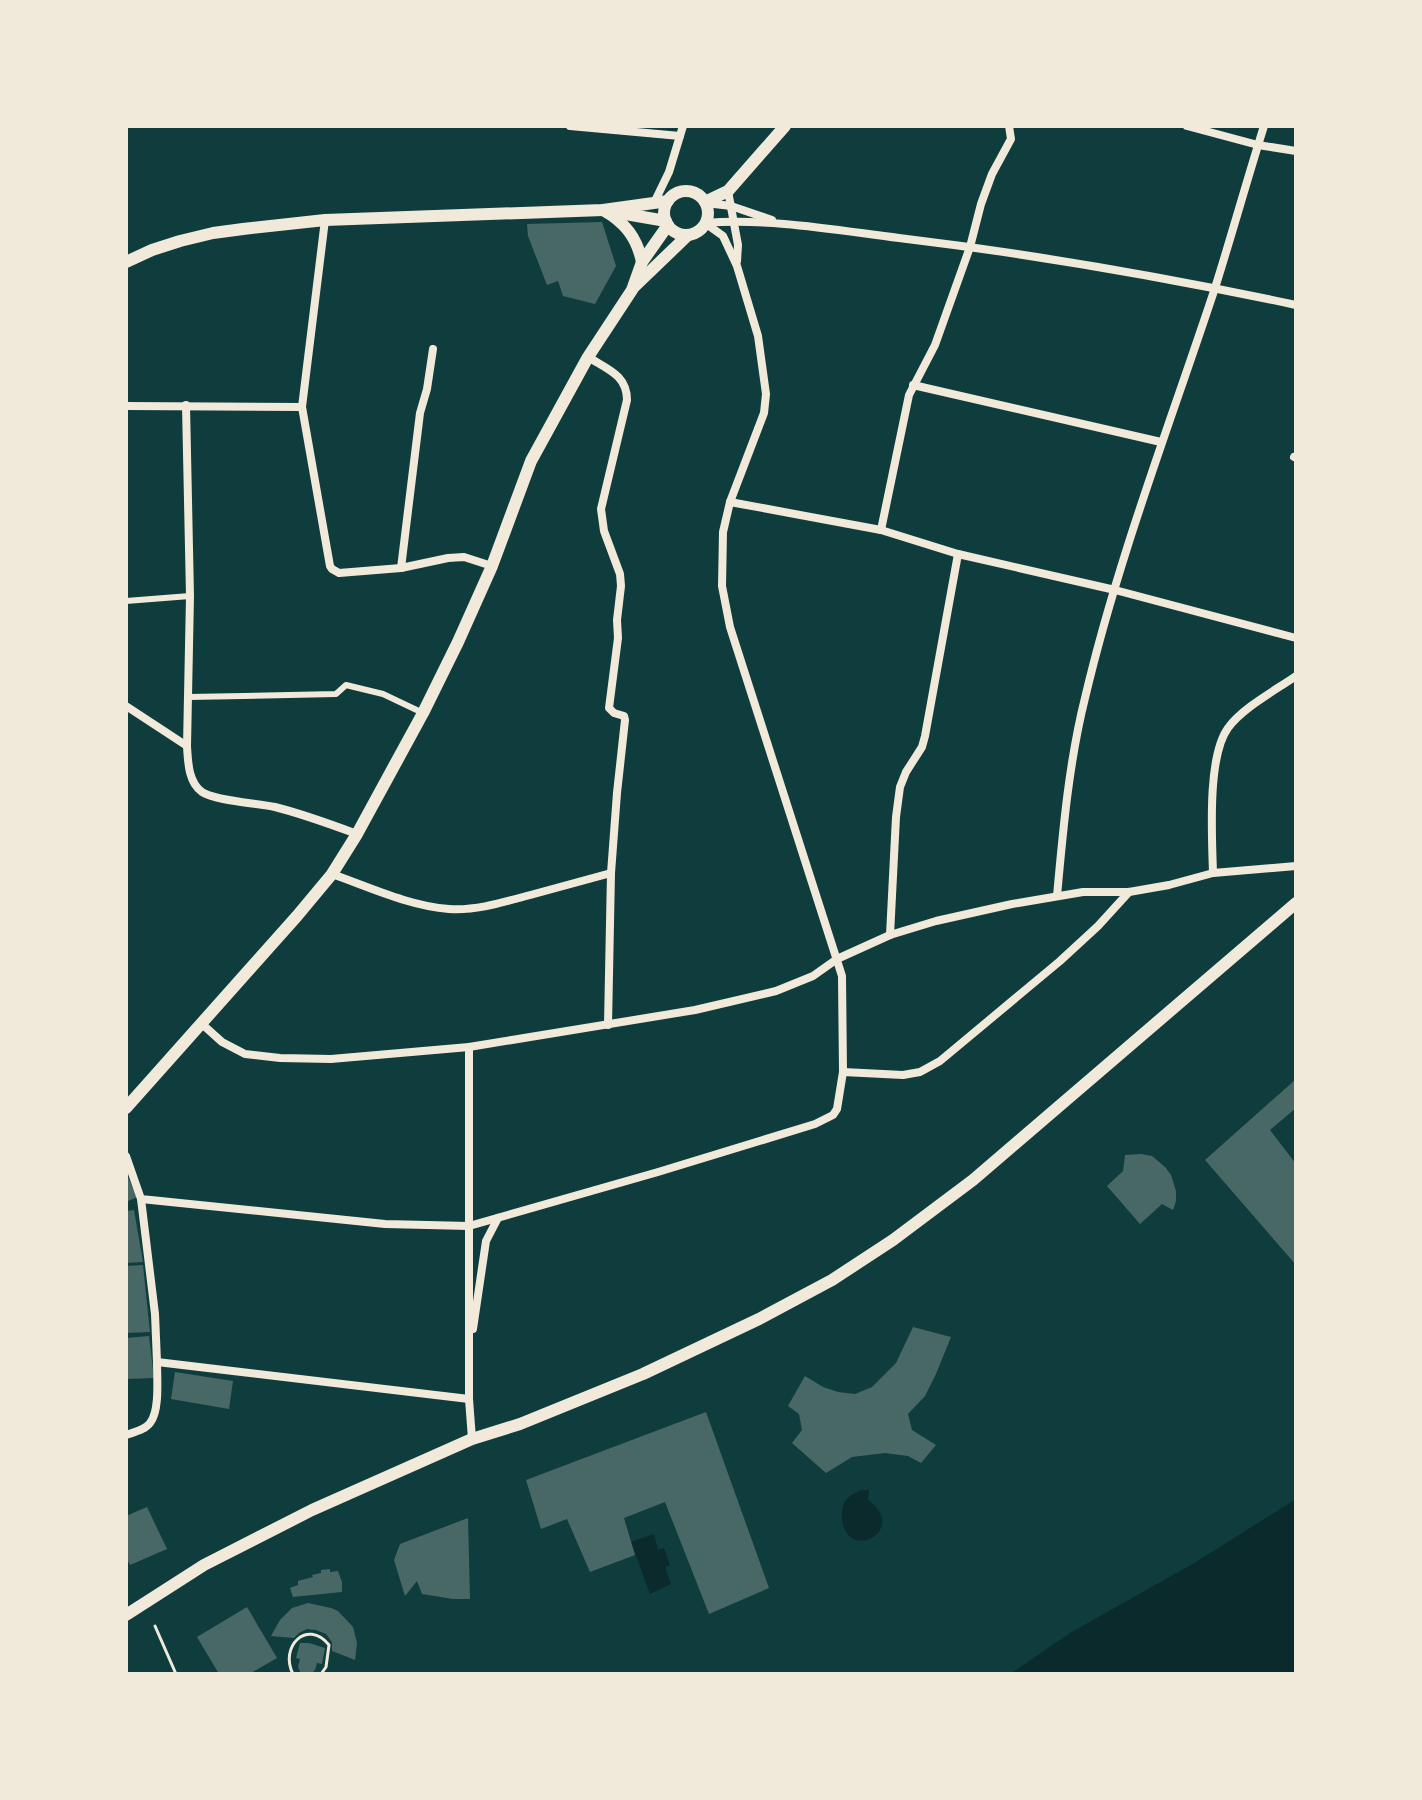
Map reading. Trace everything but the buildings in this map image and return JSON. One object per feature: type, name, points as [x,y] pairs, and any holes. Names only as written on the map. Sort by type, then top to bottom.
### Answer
[{"type":"main road","points":[[705,203],[728,191],[785,126]]},
{"type":"main road","points":[[126,262],[152,250],[213,233],[325,220],[603,210],[668,201],[677,193],[690,191],[696,193],[708,211],[699,231],[688,235],[632,290],[588,357],[531,461],[492,566],[423,713],[332,874],[126,1108]]},
{"type":"main road","points":[[668,201],[665,214],[667,223],[677,233],[688,235]]},
{"type":"main road","points":[[603,210],[667,223]]},
{"type":"main road","points":[[603,210],[622,222],[629,231],[642,262]]},
{"type":"main road","points":[[632,290],[642,262],[667,223]]},
{"type":"main road","points":[[126,1615],[204,1565],[268,1531],[472,1439],[520,1424],[643,1374],[759,1319],[832,1280],[973,1180],[1296,903]]},
{"type":"street","points":[[570,126],[680,136]]},
{"type":"street","points":[[654,203],[669,172],[683,126]]},
{"type":"street","points":[[881,530],[904,414],[913,385],[935,345],[992,174],[1011,139],[1009,126]]},
{"type":"street","points":[[1187,126],[1258,145],[1296,151]]},
{"type":"street","points":[[1057,896],[1063,834],[1084,701],[1099,643],[1161,442],[1215,288],[1264,126]]},
{"type":"street","points":[[728,191],[738,245],[737,266]]},
{"type":"street","points":[[705,203],[731,206],[780,223]]},
{"type":"street","points":[[325,220],[302,407],[332,569],[339,573],[401,568],[464,557],[492,566]]},
{"type":"street","points":[[705,223],[780,223],[970,247],[1215,288],[1296,305]]},
{"type":"street","points":[[141,1199],[385,1224],[469,1226],[815,1124],[833,1115],[837,1109],[843,1072],[842,976],[730,627],[722,586],[723,532],[730,502],[764,413],[766,394],[758,336],[737,266],[723,236],[705,223]]},
{"type":"street","points":[[401,568],[420,413],[433,349]]},
{"type":"street","points":[[588,357],[621,378],[627,392],[601,509],[604,531],[620,574],[621,586],[609,708],[624,716],[625,720],[611,873],[608,1025]]},
{"type":"street","points":[[913,385],[1161,442]]},
{"type":"street","points":[[186,405],[190,596],[187,746],[192,778],[201,791],[218,798],[295,812],[357,834]]},
{"type":"street","points":[[126,406],[302,407]]},
{"type":"street","points":[[730,502],[881,530],[958,554],[1115,590],[1296,638]]},
{"type":"street","points":[[890,935],[900,787],[925,736],[958,554]]},
{"type":"street","points":[[126,601],[190,596]]},
{"type":"street","points":[[1213,873],[1215,768],[1226,730],[1241,714],[1296,676]]},
{"type":"street","points":[[189,697],[336,694],[346,685],[383,694],[423,713]]},
{"type":"street","points":[[126,706],[187,746]]},
{"type":"street","points":[[202,1024],[222,1042],[245,1054],[280,1058],[331,1059],[469,1047],[695,1010],[776,991],[813,976],[837,959],[890,935],[1012,904],[1057,896],[1129,892],[1213,873],[1296,866]]},
{"type":"street","points":[[332,874],[393,896],[451,909],[506,902],[611,873]]},
{"type":"street","points":[[843,1072],[903,1075],[920,1072],[940,1061],[1060,961],[1129,892]]},
{"type":"street","points":[[469,1047],[469,1399],[472,1439]]},
{"type":"street","points":[[126,1156],[141,1199],[155,1314],[157,1362],[156,1412],[143,1429],[126,1435]]},
{"type":"street","points":[[469,1359],[486,1241],[498,1218]]},
{"type":"street","points":[[157,1362],[469,1399]]},
{"type":"path","points":[[155,1626],[176,1674]]},
{"type":"path","points":[[293,1674],[288,1662],[289,1651],[296,1640],[304,1635],[316,1635],[329,1645],[326,1667],[321,1674]]},
{"type":"water","points":[[861,1490],[869,1490],[868,1500],[879,1512],[882,1523],[879,1532],[861,1541],[851,1538],[844,1529],[842,1513],[847,1498]]},
{"type":"water","points":[[1296,1499],[1296,1674],[1010,1674],[1070,1633],[1196,1562]]},
{"type":"water","points":[[654,1534],[658,1550],[664,1548],[670,1565],[665,1567],[671,1584],[650,1594],[631,1542]]}]
